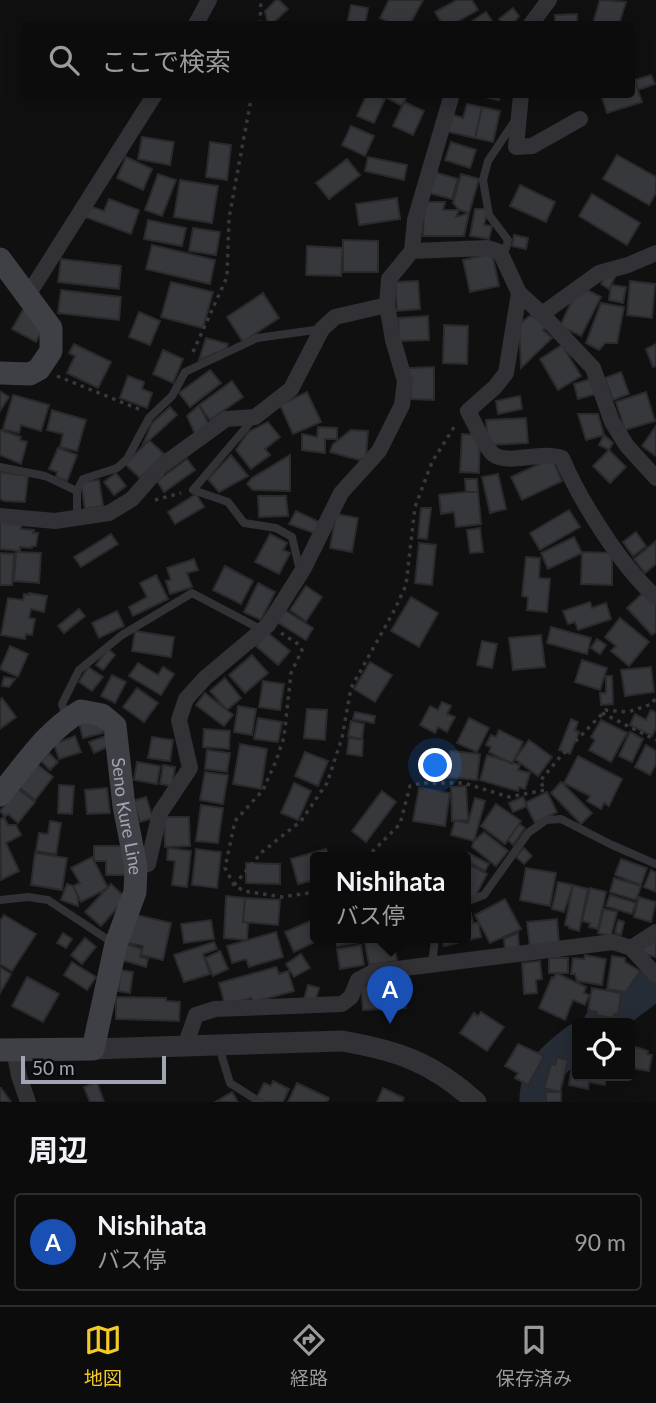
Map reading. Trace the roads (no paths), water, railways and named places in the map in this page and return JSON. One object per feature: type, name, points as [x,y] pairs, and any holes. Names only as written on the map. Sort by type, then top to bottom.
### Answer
[{"type":"main road","points":[[0,259],[51,328],[51,351],[39,369],[30,373],[0,373]]},
{"type":"main road","name":"Seno Kure Line","points":[[67,719],[82,711],[102,715],[115,726],[124,806],[136,866],[135,892],[116,944],[93,1049]]},
{"type":"main road","points":[[0,795],[48,736],[67,719]]},
{"type":"main road","points":[[7,1050],[93,1049]]},
{"type":"street","points":[[198,21],[209,0]]},
{"type":"street","points":[[533,21],[549,0]]},
{"type":"street","points":[[28,295],[152,98]]},
{"type":"street","points":[[136,866],[148,864],[160,813],[190,768],[180,720],[186,699],[205,678],[265,627],[301,573],[341,493],[379,451],[402,405],[405,381],[393,340],[387,305],[390,279],[412,251],[415,220],[451,98]]},
{"type":"street","points":[[521,98],[516,147],[532,146],[580,119]]},
{"type":"street","points":[[412,251],[488,247],[500,252],[519,293],[593,368],[612,422],[627,446],[656,478]]},
{"type":"street","points":[[542,314],[599,273],[656,253]]},
{"type":"street","points":[[519,293],[506,373],[495,387],[468,411],[491,453],[507,460],[549,454],[562,458],[574,486],[613,545],[656,597]]},
{"type":"street","points":[[0,516],[55,521],[109,513],[132,499],[160,467],[226,419],[255,417],[291,389],[322,329],[335,317],[387,305]]},
{"type":"street","points":[[631,948],[656,932]]},
{"type":"street","points":[[185,1046],[196,1015],[215,1009],[342,1004],[351,997],[358,980],[373,972],[613,942],[631,948],[656,973]]},
{"type":"street","points":[[93,1049],[342,1041],[380,1047],[419,1060],[456,1084],[476,1102]]},
{"type":"street","points":[[7,1050],[28,1102]]},
{"type":"lane","points":[[500,252],[506,248],[508,240],[489,215],[482,180],[488,160],[520,114]]},
{"type":"lane","points":[[77,518],[77,491],[83,479],[117,468],[127,459],[153,415],[172,396],[185,372],[257,338],[322,329]]},
{"type":"lane","points":[[255,417],[193,490],[228,502],[244,523],[276,528],[292,537],[301,573]]},
{"type":"lane","points":[[0,467],[45,475],[77,491]]},
{"type":"lane","points":[[67,719],[62,704],[79,670],[122,635],[192,593],[265,627]]},
{"type":"lane","points":[[471,900],[484,895],[528,833],[546,820],[561,818],[656,864]]},
{"type":"lane","points":[[0,900],[28,897],[48,900],[116,944]]},
{"type":"lane","points":[[432,965],[434,943]]},
{"type":"lane","points":[[218,1044],[230,1083],[260,1102]]},
{"type":"waterway","points":[[608,1018],[656,982]]},
{"type":"waterway","points":[[537,1102],[544,1074],[572,1045]]},
{"type":"place","name":"Nishihata","points":[[390,1024]]}]
